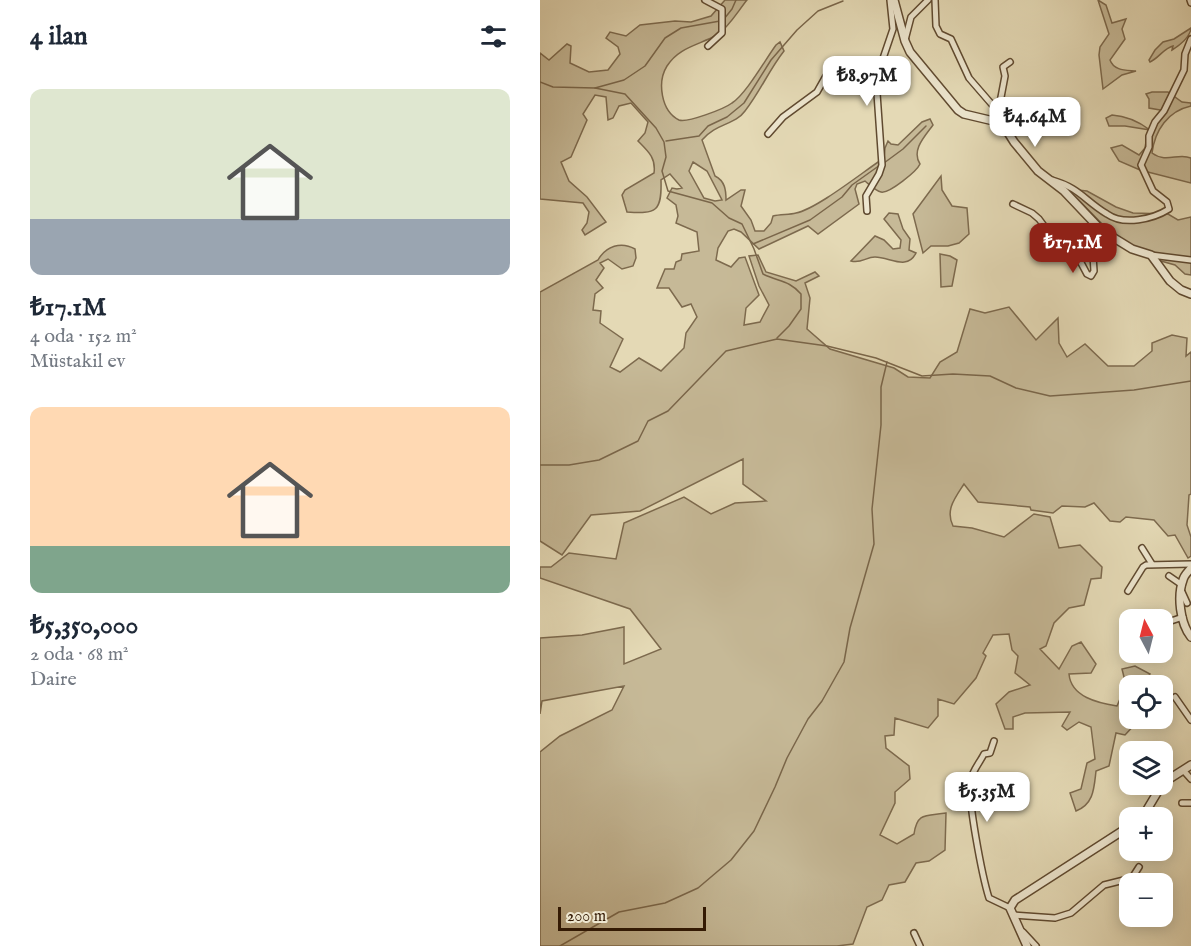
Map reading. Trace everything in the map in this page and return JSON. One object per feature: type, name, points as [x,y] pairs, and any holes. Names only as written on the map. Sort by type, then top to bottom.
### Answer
[{"type":"street","points":[[705,0],[722,9],[724,13],[722,33],[708,46]]},
{"type":"street","points":[[892,0],[910,52],[958,110],[964,114],[1002,123]]},
{"type":"street","points":[[867,211],[866,196],[882,165],[876,79],[893,29],[892,0]]},
{"type":"street","points":[[905,42],[911,17],[928,0]]},
{"type":"street","points":[[935,0],[936,26],[940,34],[951,39],[969,78],[988,99],[1014,142],[1038,171],[1064,192],[1101,230],[1132,249],[1151,255],[1191,260]]},
{"type":"street","points":[[1048,179],[1072,187],[1109,216],[1120,219],[1141,219],[1169,209],[1167,202],[1153,191],[1141,165],[1149,147],[1149,136],[1155,122],[1164,111],[1184,70],[1185,54],[1191,39]]},
{"type":"street","points":[[998,115],[1005,76],[1003,67],[1010,62]]},
{"type":"street","points":[[768,134],[783,117],[817,92],[826,76],[846,68],[876,79]]},
{"type":"street","points":[[1013,204],[1039,219],[1053,238],[1079,259],[1086,274],[1091,276],[1094,271],[1091,225],[1093,221]]},
{"type":"street","points":[[1151,255],[1170,281],[1181,291],[1191,294]]},
{"type":"street","points":[[1142,548],[1152,564]]},
{"type":"street","points":[[1128,591],[1143,567],[1152,564],[1191,566]]},
{"type":"street","points":[[1191,566],[1183,578],[1181,588],[1183,617],[1191,637]]},
{"type":"street","points":[[1169,576],[1181,588],[1187,603]]},
{"type":"street","points":[[1173,620],[1183,617]]},
{"type":"street","points":[[1175,697],[1191,720]]},
{"type":"street","points":[[994,741],[990,753],[984,754],[970,780],[972,805],[989,898],[1012,912],[1054,918],[1071,913],[1104,885],[1132,878],[1139,867]]},
{"type":"street","points":[[1149,807],[1160,788],[1191,765]]},
{"type":"street","points":[[1182,770],[1191,779]]},
{"type":"street","points":[[1182,803],[1191,803]]},
{"type":"street","points":[[1027,946],[1012,912],[1015,900],[1119,833]]},
{"type":"street","points":[[1022,931],[1036,946]]},
{"type":"street","points":[[914,933],[920,946]]},
{"type":"shaded area","points":[[725,0],[747,0],[721,32],[683,50],[667,66],[662,80],[662,96],[668,110],[679,120],[706,115],[732,103],[749,85],[776,45],[780,42],[784,51],[741,116],[713,130],[702,140],[715,176],[724,186],[726,200],[741,190],[745,190],[741,206],[751,220],[755,231],[764,231],[771,223],[773,216],[805,210],[840,189],[884,158],[888,141],[898,145],[922,122],[930,119],[933,125],[920,143],[917,154],[920,164],[914,172],[885,192],[877,190],[865,181],[857,184],[855,189],[859,204],[818,234],[808,226],[759,249],[741,232],[734,229],[728,231],[718,248],[716,260],[731,267],[739,258],[745,257],[759,295],[746,308],[744,325],[760,322],[769,305],[759,286],[749,256],[758,255],[766,272],[796,281],[815,272],[819,276],[805,283],[810,298],[807,329],[830,349],[894,368],[908,377],[930,378],[940,362],[957,352],[970,309],[985,313],[1009,307],[1036,340],[1058,318],[1059,343],[1067,357],[1085,344],[1108,366],[1134,366],[1152,351],[1152,343],[1172,335],[1187,338],[1186,356],[1191,352],[1191,494],[1189,495],[1187,525],[1191,537],[1191,556],[1188,558],[1175,535],[1168,536],[1154,520],[1126,517],[1120,522],[1110,521],[1094,503],[1085,507],[1062,506],[1053,513],[1031,510],[1030,507],[978,502],[964,484],[954,499],[951,509],[953,526],[972,528],[1004,537],[1034,514],[1050,517],[1059,548],[1080,545],[1102,567],[1101,578],[1091,579],[1084,605],[1069,608],[1054,623],[1046,646],[1040,649],[1059,669],[1072,646],[1081,642],[1096,664],[1091,673],[1069,674],[1071,682],[1080,693],[1094,701],[1117,706],[1119,701],[1119,729],[1131,729],[1125,735],[1116,733],[1109,766],[1096,771],[1090,800],[1076,811],[1070,793],[1081,789],[1087,763],[1095,759],[1091,727],[1079,722],[1067,730],[1062,726],[1070,712],[1025,713],[1013,717],[1013,729],[1005,729],[996,704],[1009,692],[1030,685],[1015,673],[1018,656],[1012,650],[1009,634],[993,635],[983,653],[986,656],[976,678],[954,704],[938,699],[938,716],[928,728],[895,718],[894,735],[885,736],[886,748],[909,766],[910,779],[895,792],[895,803],[880,835],[897,844],[914,834],[920,818],[946,813],[945,850],[929,861],[916,863],[905,882],[889,885],[882,900],[867,907],[853,944],[837,946],[540,946],[540,752],[560,736],[612,710],[624,686],[542,701],[540,714],[540,638],[582,635],[624,627],[624,664],[661,649],[630,609],[540,578],[540,567],[551,567],[569,553],[616,559],[624,523],[684,497],[711,514],[735,503],[766,501],[743,484],[743,459],[640,511],[591,515],[562,555],[540,541],[540,292],[598,260],[605,251],[614,246],[624,245],[635,249],[636,258],[633,266],[622,269],[608,259],[600,263],[604,268],[596,280],[603,288],[595,294],[593,310],[601,311],[600,323],[623,339],[610,367],[620,372],[639,358],[661,371],[684,348],[686,333],[697,317],[691,304],[682,307],[669,288],[657,288],[665,269],[674,269],[676,262],[681,260],[682,254],[699,251],[697,232],[676,223],[678,216],[676,205],[667,198],[672,188],[682,188],[670,174],[661,180],[660,199],[655,209],[645,212],[627,212],[622,195],[625,190],[654,173],[651,156],[638,141],[645,133],[648,122],[631,103],[619,106],[613,118],[608,120],[606,97],[595,95],[583,114],[587,120],[571,157],[561,162],[569,181],[587,197],[606,222],[585,235],[582,230],[587,223],[589,212],[583,203],[540,199],[540,53],[549,60],[567,44],[571,46],[570,63],[589,72],[608,70],[620,54],[618,47],[606,38],[610,32],[626,36],[640,25],[675,21],[691,22],[711,16]],"holes":[[[693,162],[707,171],[722,200],[704,198],[689,171]]]},
{"type":"shaded area","points":[[1098,0],[1106,5],[1112,23],[1126,19],[1122,29],[1125,39],[1110,60],[1112,64],[1121,69],[1136,71],[1122,75],[1103,89],[1099,55],[1100,47],[1109,34]]},
{"type":"shaded area","points":[[1191,28],[1187,38],[1181,43],[1172,50],[1173,46],[1167,49],[1150,62],[1155,50],[1163,42],[1174,39]]},
{"type":"shaded area","points":[[1168,92],[1182,102],[1191,103],[1191,106],[1176,112],[1164,123],[1156,137],[1152,153],[1163,158],[1182,156],[1191,158],[1191,183],[1140,170],[1119,161],[1111,148],[1122,145],[1139,155],[1145,148],[1147,135],[1166,111],[1149,108],[1149,99],[1146,94]]},
{"type":"shaded area","points":[[1112,115],[1123,116],[1150,130],[1109,126],[1106,118]]},
{"type":"shaded area","points":[[941,176],[942,190],[952,206],[967,208],[969,234],[959,243],[948,246],[931,246],[923,253],[913,214]]},
{"type":"shaded area","points":[[1068,189],[1087,191],[1116,207],[1133,213],[1168,214],[1178,220],[1191,217],[1191,275],[1185,274],[1175,265],[1161,261],[1152,253],[1134,247],[1106,228]]},
{"type":"shaded area","points":[[889,213],[898,214],[903,229],[910,239],[909,250],[916,253],[908,261],[903,262],[875,257],[858,262],[851,261],[875,236],[884,240],[893,249],[900,248],[901,240],[884,219]]},
{"type":"shaded area","points":[[940,254],[957,260],[952,286],[941,287]]},
{"type":"shaded area","points":[[1135,666],[1150,674],[1124,675],[1122,669]]},
{"type":"waterway","points":[[724,19],[736,0]]},
{"type":"waterway","points":[[666,141],[699,136],[708,126],[727,117],[744,103],[771,60],[797,30],[818,11],[843,1]]},
{"type":"waterway","points":[[595,88],[624,80],[645,66],[665,38],[681,28],[720,21]]},
{"type":"waterway","points":[[540,82],[553,87],[595,88],[625,94],[656,128],[664,142],[666,157],[662,171],[668,191],[712,203],[729,218],[742,224],[763,274],[788,284],[801,294],[801,309],[777,338]]},
{"type":"waterway","points":[[884,163],[903,149],[926,126]]},
{"type":"waterway","points":[[753,244],[810,220],[880,165]]},
{"type":"waterway","points":[[540,465],[569,465],[599,460],[638,441],[648,421],[668,411],[726,351],[777,339],[827,346],[876,358],[922,376],[953,374],[990,376],[1016,388],[1050,396],[1134,390],[1191,381]]},
{"type":"waterway","points":[[560,946],[619,912],[665,903],[698,888],[731,860],[754,831],[787,758],[808,719],[822,701],[844,662],[850,628],[874,544],[872,509],[881,425],[881,387],[887,362]]}]
